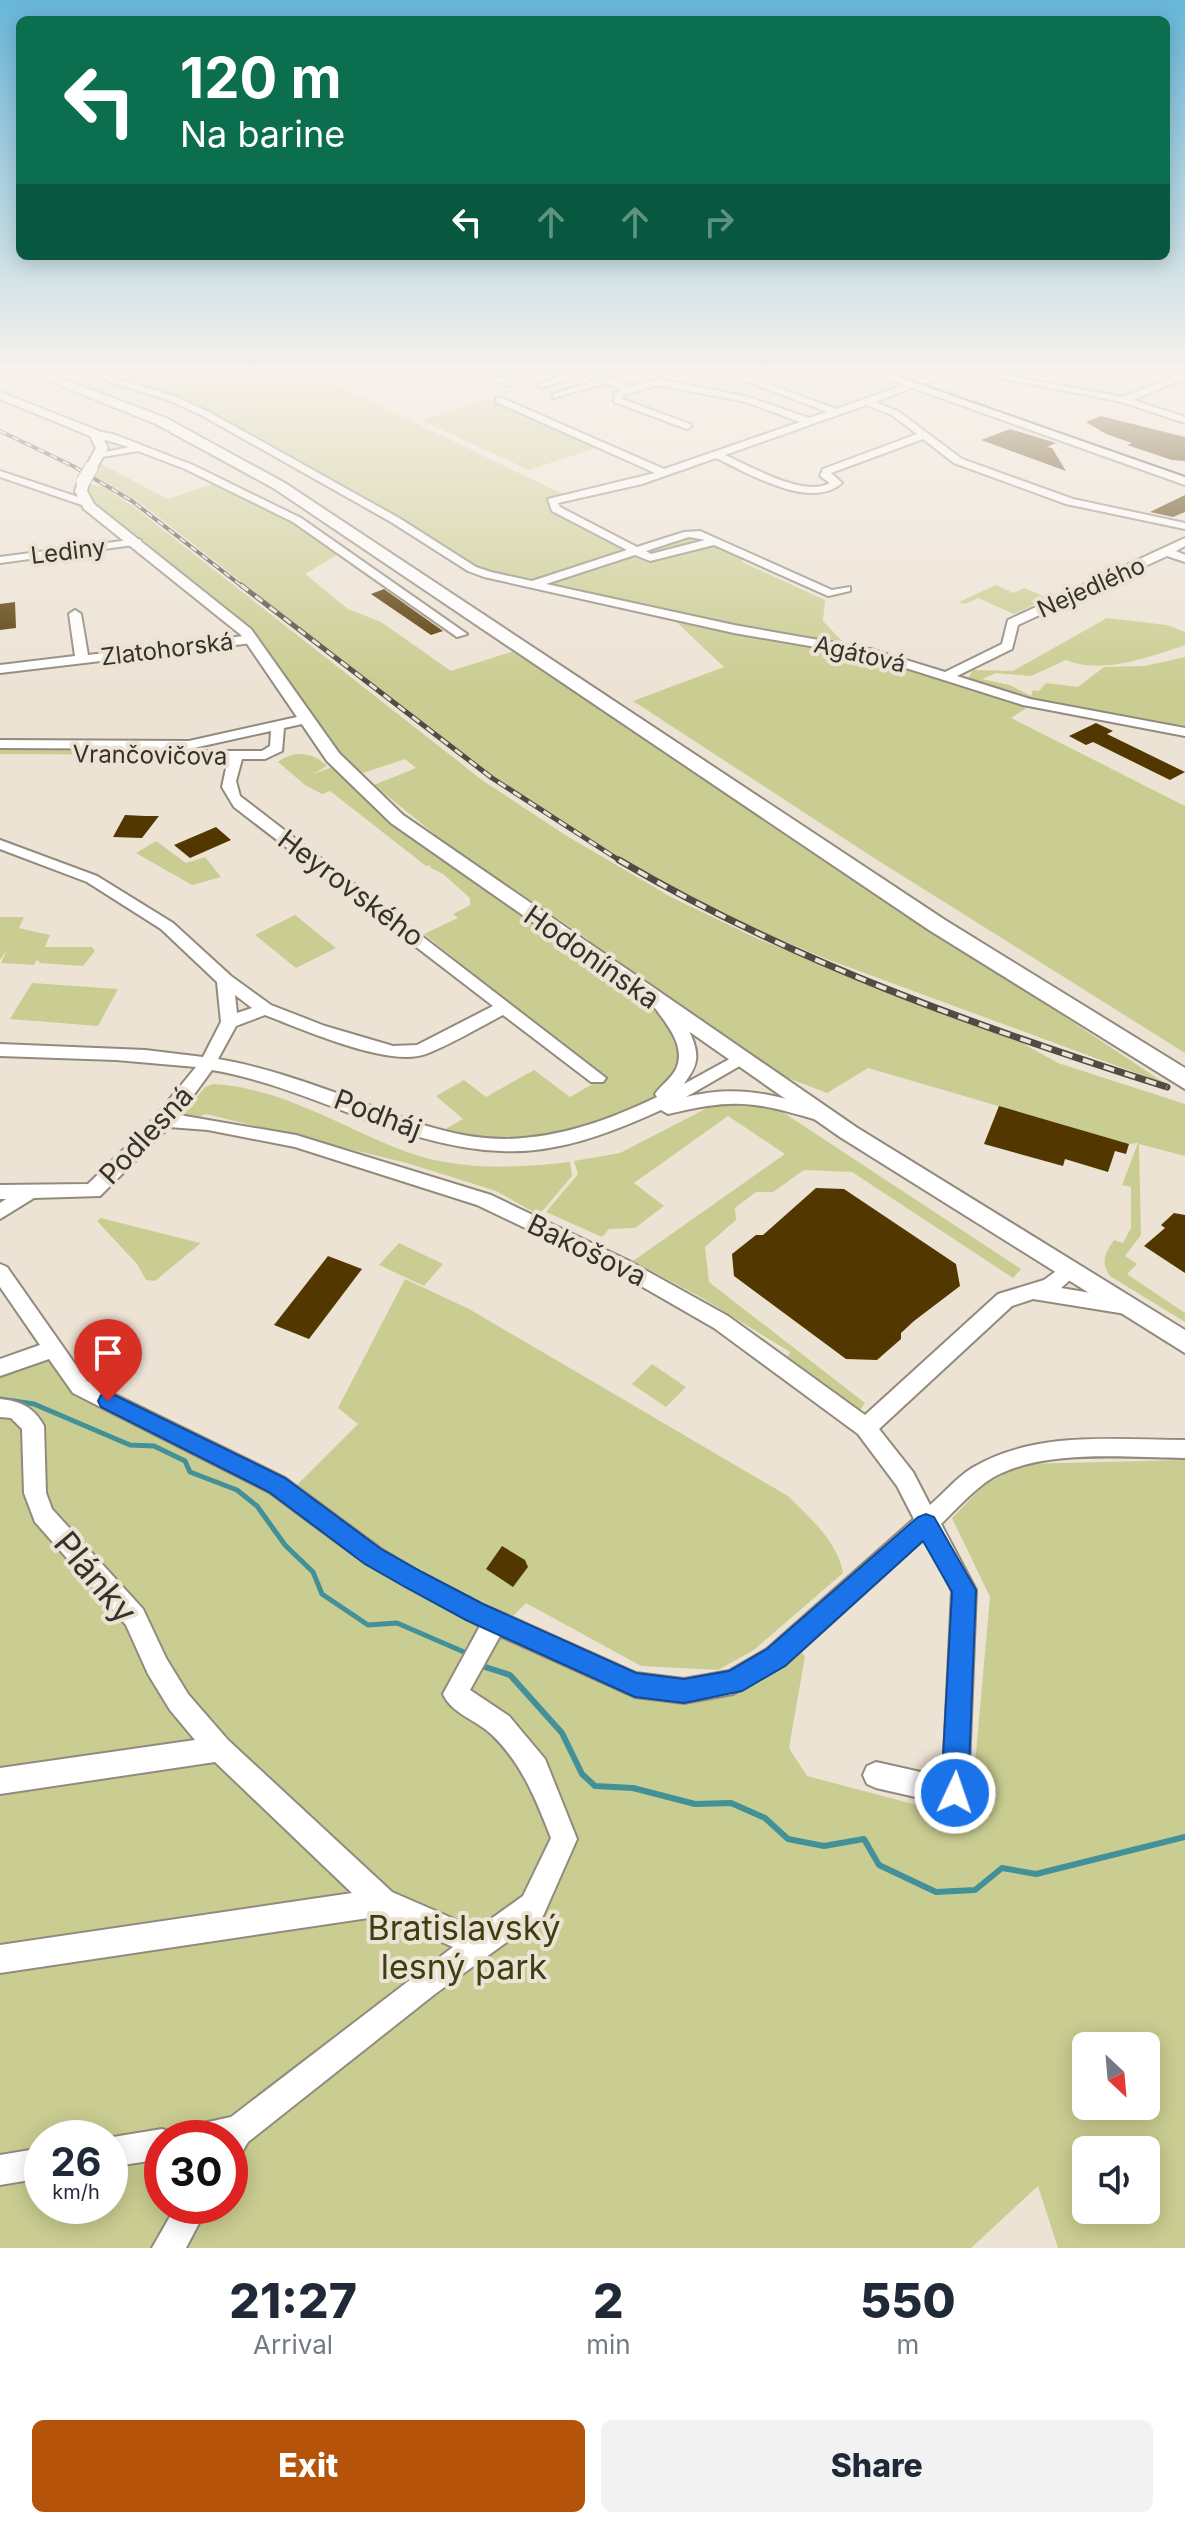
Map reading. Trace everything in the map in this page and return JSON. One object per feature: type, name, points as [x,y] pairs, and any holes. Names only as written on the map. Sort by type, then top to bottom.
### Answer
[{"type":"highway","points":[[262,476],[1184,1074]]},
{"type":"highway","points":[[280,476],[945,921]]},
{"type":"main road","points":[[72,491],[84,476]]},
{"type":"main road","name":"Hodonínska","points":[[72,491],[226,613],[252,639],[333,757],[397,819],[823,1115],[1185,1343]]},
{"type":"street","points":[[8,476],[72,491]]},
{"type":"street","points":[[207,476],[297,520],[461,634]]},
{"type":"street","name":"Agátová","points":[[316,476],[395,520],[472,569],[734,629],[870,653],[1046,706],[1185,732]]},
{"type":"street","points":[[637,553],[552,507],[552,501],[652,476]]},
{"type":"street","points":[[767,476],[800,490],[822,492],[837,483],[825,476]]},
{"type":"street","name":"Nejedlého","points":[[999,476],[1070,502],[1185,526]]},
{"type":"street","points":[[532,585],[688,534],[700,534],[832,594],[846,589]]},
{"type":"street","name":"Nejedlého","points":[[947,676],[1010,644],[1012,623],[1185,541]]},
{"type":"street","name":"Lediny","points":[[0,560],[137,542]]},
{"type":"street","name":"Nejedlého","points":[[1167,552],[1185,559]]},
{"type":"street","name":"Zlatohorská","points":[[75,614],[82,659]]},
{"type":"street","name":"Zlatohorská","points":[[0,669],[252,639]]},
{"type":"street","name":"Vrančovičova","points":[[0,744],[189,745],[278,728],[306,719]]},
{"type":"street","name":"Vrančovičova","points":[[0,754],[236,756],[271,753],[277,748],[278,728]]},
{"type":"street","name":"Heyrovského","points":[[236,756],[227,781],[230,796],[505,1007]]},
{"type":"street","points":[[0,844],[92,879],[167,926],[225,980],[265,1009],[393,1052],[420,1050],[505,1007],[597,1078]]},
{"type":"street","points":[[225,980],[229,1022],[265,1009]]},
{"type":"street","points":[[638,1116],[682,1078],[689,1062],[684,1038],[661,1005]]},
{"type":"street","name":"Podlesná","points":[[0,1192],[93,1191],[164,1120],[209,1063],[229,1022]]},
{"type":"street","name":"Podháj","points":[[0,1050],[209,1063],[287,1081],[414,1129],[481,1145],[559,1142],[638,1116],[741,1060]]},
{"type":"street","points":[[638,1116],[718,1095],[744,1093],[823,1115]]},
{"type":"street","name":"Bakošova","points":[[164,1120],[208,1124],[296,1141],[484,1200],[634,1272],[721,1322],[866,1428],[892,1457],[964,1590],[955,1793],[876,1775]]},
{"type":"street","points":[[0,1212],[27,1194]]},
{"type":"street","points":[[866,1428],[1005,1300],[1051,1285],[1070,1271]]},
{"type":"street","points":[[0,1272],[80,1387],[277,1485],[373,1556],[495,1622],[635,1685],[684,1691],[733,1682],[776,1657],[979,1475],[1022,1456],[1073,1449],[1185,1449]]},
{"type":"street","points":[[1030,1292],[1126,1306]]},
{"type":"street","points":[[0,1368],[55,1348]]},
{"type":"street","name":"Plánky","points":[[0,1408],[17,1410],[33,1426],[35,1493],[43,1515],[135,1617],[157,1666],[179,1702],[219,1749],[382,1902],[479,1944]]},
{"type":"street","points":[[248,2126],[479,1944],[533,1906],[564,1839],[536,1768],[500,1725],[455,1694],[495,1622]]},
{"type":"street","points":[[0,1781],[219,1749]]},
{"type":"street","points":[[0,1959],[382,1902]]},
{"type":"street","points":[[0,2170],[24,2166]]},
{"type":"street","points":[[168,2248],[182,2224]]},
{"type":"green space","points":[[96,476],[124,476],[168,499],[216,483],[294,521],[340,553],[305,574],[348,609],[381,622],[451,671],[514,651],[1166,1084],[829,960],[719,914],[656,880],[490,777],[142,504]]},
{"type":"green space","points":[[315,476],[525,476],[567,496],[552,507],[637,553],[688,536],[709,539],[740,552],[742,562],[825,600],[823,621],[842,641],[837,645],[1034,703],[1011,718],[1185,806],[1185,1053],[874,858],[633,701],[724,667],[669,615],[488,575]]},
{"type":"green space","points":[[89,484],[104,487],[134,507],[482,780],[567,836],[671,897],[758,939],[1015,1039],[1058,1063],[1185,1104],[1185,1156],[1139,1144],[1141,1235],[1125,1256],[1137,1264],[1127,1274],[1185,1313],[1185,1322],[1110,1276],[1105,1266],[1106,1253],[1114,1240],[1123,1243],[1131,1228],[1131,1187],[1122,1185],[1138,1143],[1129,1144],[868,1068],[827,1093],[741,1060],[664,1007],[687,1068],[638,1116],[540,1144],[435,1135],[463,1119],[436,1096],[464,1080],[486,1097],[534,1070],[570,1097],[603,1078],[424,934],[458,918],[453,914],[470,905],[470,898],[443,874],[429,867],[432,865],[426,866],[330,791],[322,794],[305,785],[278,762],[297,754],[310,755],[327,766],[313,774],[338,765],[259,646],[84,500],[89,494]],"holes":[[[405,759],[416,768],[374,785],[454,850],[588,939],[598,961],[351,777]]]},
{"type":"green space","points":[[996,585],[1013,593],[1024,588],[1048,598],[1014,614],[978,598],[965,604],[959,602]]},
{"type":"green space","points":[[1107,618],[1167,625],[1185,632],[1185,645],[1126,663],[1094,666],[1066,660],[1031,676],[996,673],[982,679],[1010,685],[1031,696],[1033,690],[1039,691],[1046,683],[1078,687],[1104,667],[1145,666],[1185,657],[1185,729],[1051,704],[967,680],[973,670],[1013,671]]},
{"type":"green space","points":[[0,744],[189,745],[184,755],[0,754]]},
{"type":"green space","points":[[156,841],[186,863],[205,857],[221,877],[192,885],[136,853]]},
{"type":"green space","points":[[295,915],[336,948],[296,968],[255,935]]},
{"type":"green space","points":[[0,917],[24,917],[19,928],[50,935],[45,947],[92,947],[95,951],[83,966],[40,963],[37,960],[34,965],[1,963],[7,950],[0,960]]},
{"type":"green space","points":[[32,983],[118,989],[98,1026],[10,1019]]},
{"type":"green space","points":[[213,1084],[283,1099],[415,1155],[480,1166],[570,1162],[572,1176],[539,1215],[496,1191],[407,1163],[206,1114],[192,1120],[183,1114],[205,1087]]},
{"type":"green space","points":[[752,1103],[781,1111],[1021,1269],[1013,1278],[852,1172],[804,1170],[773,1192],[756,1192],[735,1208],[736,1220],[705,1247],[709,1282],[865,1403],[860,1410],[787,1358],[790,1352],[704,1299],[633,1261],[785,1154],[728,1116],[634,1183],[664,1206],[635,1228],[609,1229],[602,1237],[546,1212],[578,1174],[574,1161],[620,1153],[707,1108]]},
{"type":"green space","points":[[101,1218],[201,1243],[155,1281],[146,1280],[137,1264],[97,1221]]},
{"type":"green space","points":[[399,1243],[443,1264],[424,1286],[379,1265]]},
{"type":"green space","points":[[405,1279],[469,1309],[788,1496],[829,1541],[843,1573],[754,1650],[718,1670],[641,1666],[526,1603],[513,1616],[409,1567],[294,1488],[358,1424],[338,1408]]},
{"type":"green space","name":"Bratislavský lesný park","points":[[55,1348],[80,1387],[277,1485],[367,1563],[677,1700],[799,1650],[805,1656],[789,1748],[807,1776],[970,1819],[990,1597],[952,1518],[983,1486],[1023,1464],[1185,1460],[1185,2248],[1058,2248],[1038,2186],[971,2248],[0,2248],[0,1368]]},
{"type":"green space","points":[[652,1364],[686,1387],[666,1407],[632,1384]]},
{"type":"building","points":[[1185,495],[1185,512],[1173,517],[1150,512]]},
{"type":"building","points":[[384,589],[443,631],[431,635],[371,594]]},
{"type":"building","points":[[15,602],[16,628],[0,630],[0,604]]},
{"type":"building","points":[[1096,723],[1113,731],[1107,734],[1185,772],[1170,780],[1093,742],[1086,745],[1069,736]]},
{"type":"building","points":[[125,815],[159,816],[142,838],[113,837]]},
{"type":"building","points":[[216,827],[231,840],[190,858],[174,845]]},
{"type":"building","points":[[999,1106],[1129,1144],[1126,1154],[1115,1151],[1108,1172],[1065,1159],[1063,1166],[984,1144]]},
{"type":"building","points":[[816,1188],[844,1189],[956,1264],[960,1286],[914,1321],[901,1333],[901,1339],[877,1360],[846,1359],[734,1276],[732,1254],[756,1235],[763,1235]]},
{"type":"building","points":[[1174,1213],[1185,1215],[1185,1273],[1144,1246],[1165,1228],[1161,1225]]},
{"type":"building","points":[[328,1256],[362,1269],[309,1339],[274,1325]]},
{"type":"building","points":[[502,1546],[525,1560],[528,1567],[513,1587],[486,1569]]},
{"type":"waterway","points":[[0,1399],[34,1404],[130,1445],[154,1446],[185,1461],[190,1472],[237,1490],[257,1506],[285,1545],[313,1572],[322,1594],[368,1625],[397,1623],[464,1652]]},
{"type":"waterway","points":[[479,1665],[489,1668]]},
{"type":"waterway","points":[[482,1666],[510,1675],[562,1733],[582,1774],[595,1786],[633,1788],[695,1804],[731,1803],[765,1818],[788,1839],[824,1846],[864,1839],[879,1865],[936,1892],[975,1890],[1002,1868],[1036,1874],[1185,1837]]},
{"type":"railway","points":[[90,476],[132,501],[243,587]]},
{"type":"railway","points":[[241,585],[492,778],[622,862]]},
{"type":"railway","points":[[619,860],[750,930],[886,989],[1167,1087]]},
{"type":"route","points":[[108,1401],[277,1485],[373,1556],[413,1580],[474,1612],[635,1685],[684,1691],[733,1682],[776,1657],[926,1524],[964,1590],[955,1793]]}]
